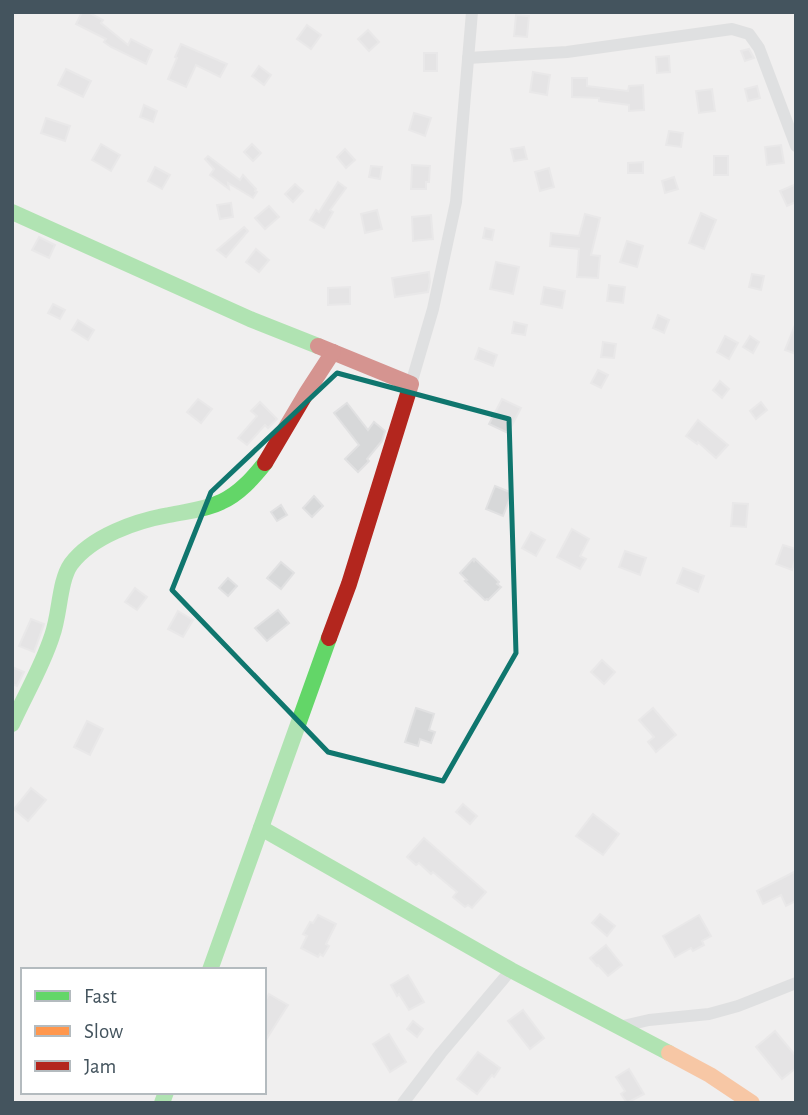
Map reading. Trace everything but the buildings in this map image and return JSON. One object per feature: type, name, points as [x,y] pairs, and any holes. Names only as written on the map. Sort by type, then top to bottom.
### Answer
[{"type":"street","points":[[211,968],[349,584],[433,309],[456,202],[472,12]]},
{"type":"street","points":[[468,58],[567,52],[732,29],[749,34],[759,48],[795,145]]},
{"type":"street","points":[[12,212],[250,319],[411,384]]},
{"type":"street","points":[[12,724],[57,623],[63,583],[70,566],[83,552],[132,524],[206,509],[227,499],[250,482],[265,465],[333,352]]},
{"type":"street","points":[[261,828],[511,970],[710,1075],[752,1103]]},
{"type":"street","points":[[403,1103],[511,970]]},
{"type":"street","points":[[618,1027],[649,1020],[709,1014],[738,1006],[796,983]]},
{"type":"highlighted area","points":[[337,373],[509,419],[516,653],[443,781],[328,752],[172,590],[211,492]]},
{"type":"traffic: fast","points":[[12,212],[250,319],[318,346]]},
{"type":"traffic: fast","points":[[12,724],[55,628],[67,571],[80,554],[103,538],[129,526],[202,509],[228,499],[251,480],[265,463]]},
{"type":"traffic: fast","points":[[211,968],[329,638]]},
{"type":"traffic: fast","points":[[261,828],[511,970],[669,1053]]},
{"type":"traffic: fast","points":[[162,1103],[165,1094]]},
{"type":"traffic: slow","points":[[669,1053],[710,1075],[752,1103]]},
{"type":"traffic: jam","points":[[318,346],[411,384],[349,584],[329,638]]},
{"type":"traffic: jam","points":[[265,463],[333,352]]}]
